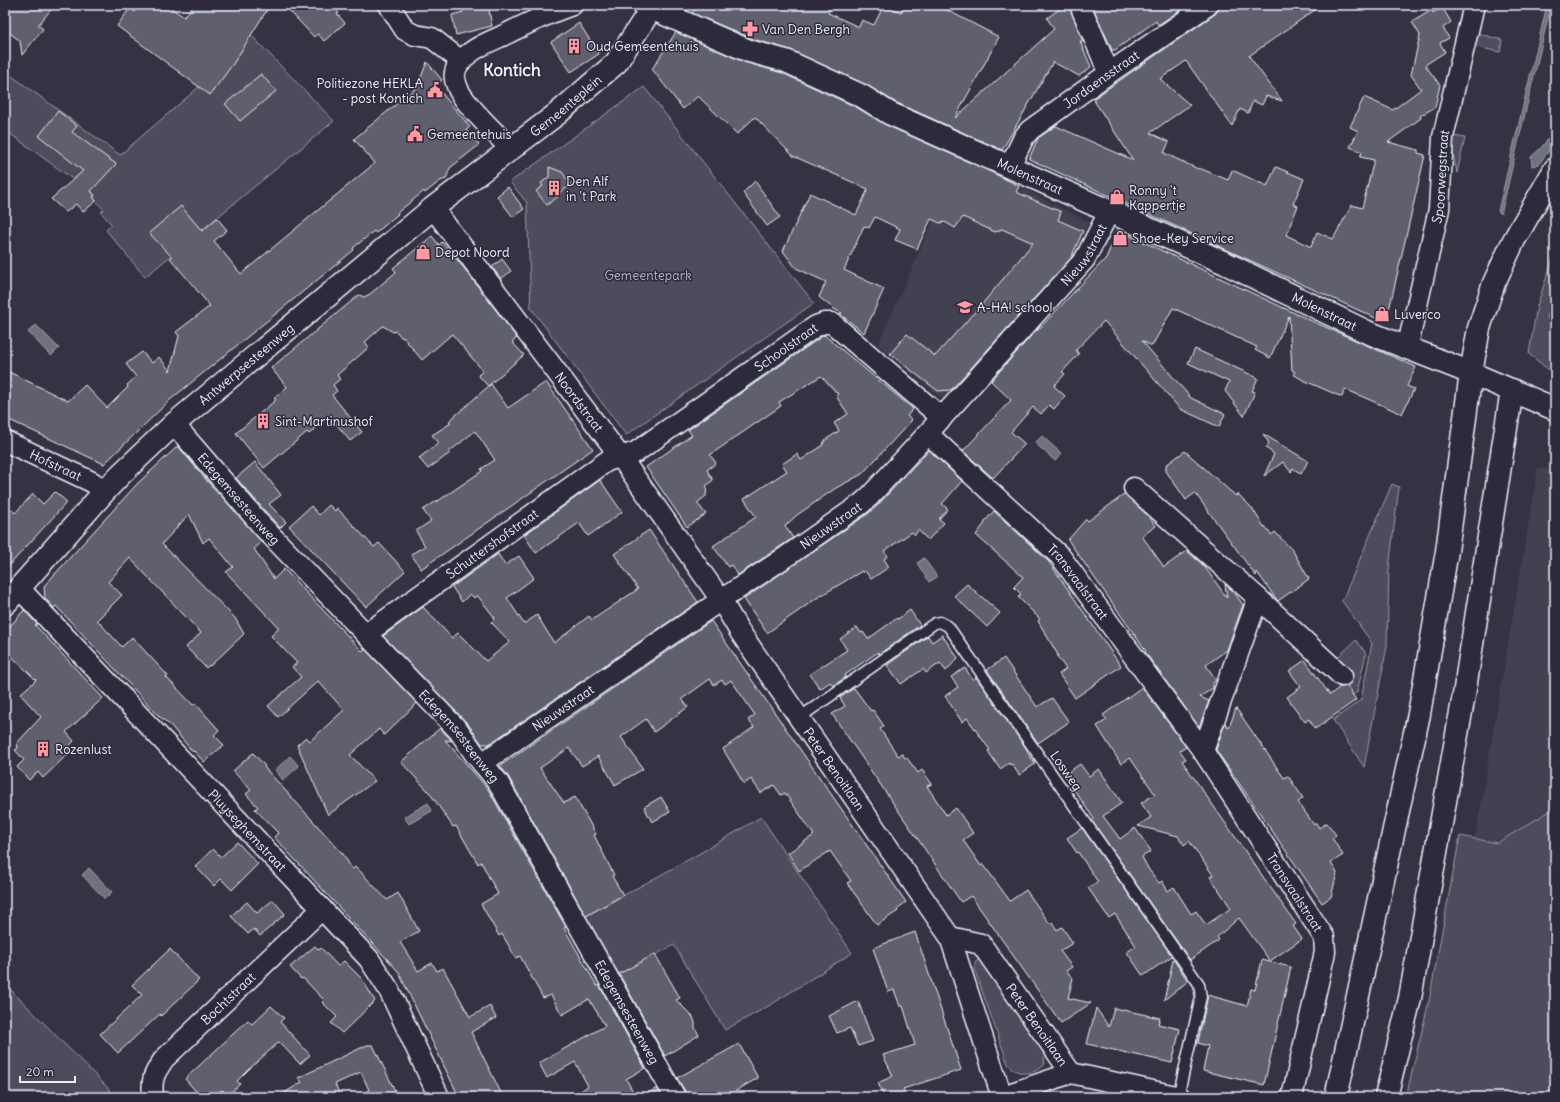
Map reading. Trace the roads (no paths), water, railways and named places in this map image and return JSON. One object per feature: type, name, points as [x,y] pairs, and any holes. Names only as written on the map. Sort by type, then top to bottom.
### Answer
[{"type":"main road","name":"Molenstraat","points":[[647,7],[749,51],[786,62],[862,96],[889,113],[1224,263],[1367,332],[1471,373]]},
{"type":"main road","name":"Gemeenteplein","points":[[510,148],[556,114],[616,63],[647,7]]},
{"type":"main road","name":"Antwerpsesteenweg","points":[[12,596],[105,491],[174,424],[433,208],[510,148]]},
{"type":"main road","points":[[1336,1097],[1419,714],[1446,551],[1471,373],[1479,328],[1494,283],[1514,240],[1555,169]]},
{"type":"main road","points":[[1471,373],[1555,409]]},
{"type":"main road","points":[[1386,1097],[1410,998],[1458,726],[1512,390]]},
{"type":"street","points":[[389,5],[405,30],[415,35],[432,38],[461,61]]},
{"type":"street","points":[[510,148],[461,96],[454,74],[461,61],[478,48],[549,13],[572,5]]},
{"type":"street","points":[[1080,5],[1109,73]]},
{"type":"street","name":"Jordaensstraat","points":[[1009,168],[1024,137],[1030,130],[1109,73],[1208,5]]},
{"type":"street","name":"Spoorwegstraat","points":[[1407,349],[1439,209],[1443,137],[1474,5]]},
{"type":"street","name":"Noordstraat","points":[[433,208],[620,456],[721,600]]},
{"type":"street","name":"Nieuwstraat","points":[[482,763],[787,556],[870,497],[1085,259],[1109,212]]},
{"type":"street","name":"Schoolstraat","points":[[620,456],[636,452],[816,326],[824,323],[832,323],[942,418]]},
{"type":"street","name":"Edegemsesteenweg","points":[[174,424],[262,527],[460,731],[474,753],[504,791],[675,1097]]},
{"type":"street","name":"Transvaalstraat","points":[[928,434],[1060,556],[1203,751],[1324,937],[1325,952],[1292,1097]]},
{"type":"street","name":"Hofstraat","points":[[5,441],[92,482],[105,491]]},
{"type":"street","name":"Schuttershofstraat","points":[[366,634],[607,461],[620,456]]},
{"type":"street","points":[[1134,488],[1258,598],[1342,676]]},
{"type":"street","name":"Pluyseghemstraat","points":[[12,596],[322,909],[368,959],[389,990],[439,1097]]},
{"type":"street","points":[[1203,751],[1258,598]]},
{"type":"street","name":"Peter Benoitlaan","points":[[721,600],[740,632],[798,718],[950,937],[1002,1097]]},
{"type":"street","name":"Bochtstraat","points":[[153,1097],[151,1083],[156,1071],[164,1059],[322,909]]},
{"type":"street","name":"Peter Benoitlaan","points":[[950,937],[981,944],[1071,1072]]},
{"type":"street","points":[[1002,1097],[1071,1072],[1179,1097]]},
{"type":"lane","name":"Losweg","points":[[798,718],[935,623],[940,622],[948,626],[1199,984],[1201,997],[1179,1097]]},
{"type":"water","points":[[1547,5],[1551,5],[1501,214],[1498,211]]},
{"type":"water","points":[[1555,130],[1555,142],[1539,164],[1532,166],[1531,157],[1541,148]]},
{"type":"water","points":[[36,325],[59,348],[51,356],[28,332]]},
{"type":"water","points":[[1042,436],[1062,454],[1055,461],[1035,443]]},
{"type":"water","points":[[924,558],[937,577],[929,582],[917,563]]},
{"type":"water","points":[[290,756],[299,766],[283,780],[275,770]]},
{"type":"water","points":[[428,803],[432,811],[409,824],[404,817]]},
{"type":"water","points":[[89,868],[112,892],[105,899],[82,875]]},
{"type":"place","name":"Van Den Bergh","points":[[750,29]]},
{"type":"place","name":"Oud Gemeentehuis","points":[[574,46]]},
{"type":"place","name":"Politiezone HEKLA - post Kontich","points":[[435,90]]},
{"type":"place","name":"Gemeentehuis","points":[[415,134]]},
{"type":"place","name":"Den Alf in 't Park","points":[[554,188]]},
{"type":"place","name":"Ronny 't Kappertje","points":[[1117,197]]},
{"type":"place","name":"Shoe-Key Service","points":[[1120,238]]},
{"type":"place","name":"Depot Noord","points":[[423,252]]},
{"type":"place","name":"A-HA! school","points":[[965,307]]},
{"type":"place","name":"Luverco","points":[[1382,314]]},
{"type":"place","name":"Sint-Martinushof","points":[[263,421]]},
{"type":"place","name":"Rozenlust","points":[[43,749]]},
{"type":"district","name":"Kontich","points":[[512,70]]},
{"type":"park label","name":"Gemeentepark","points":[[648,275]]}]
